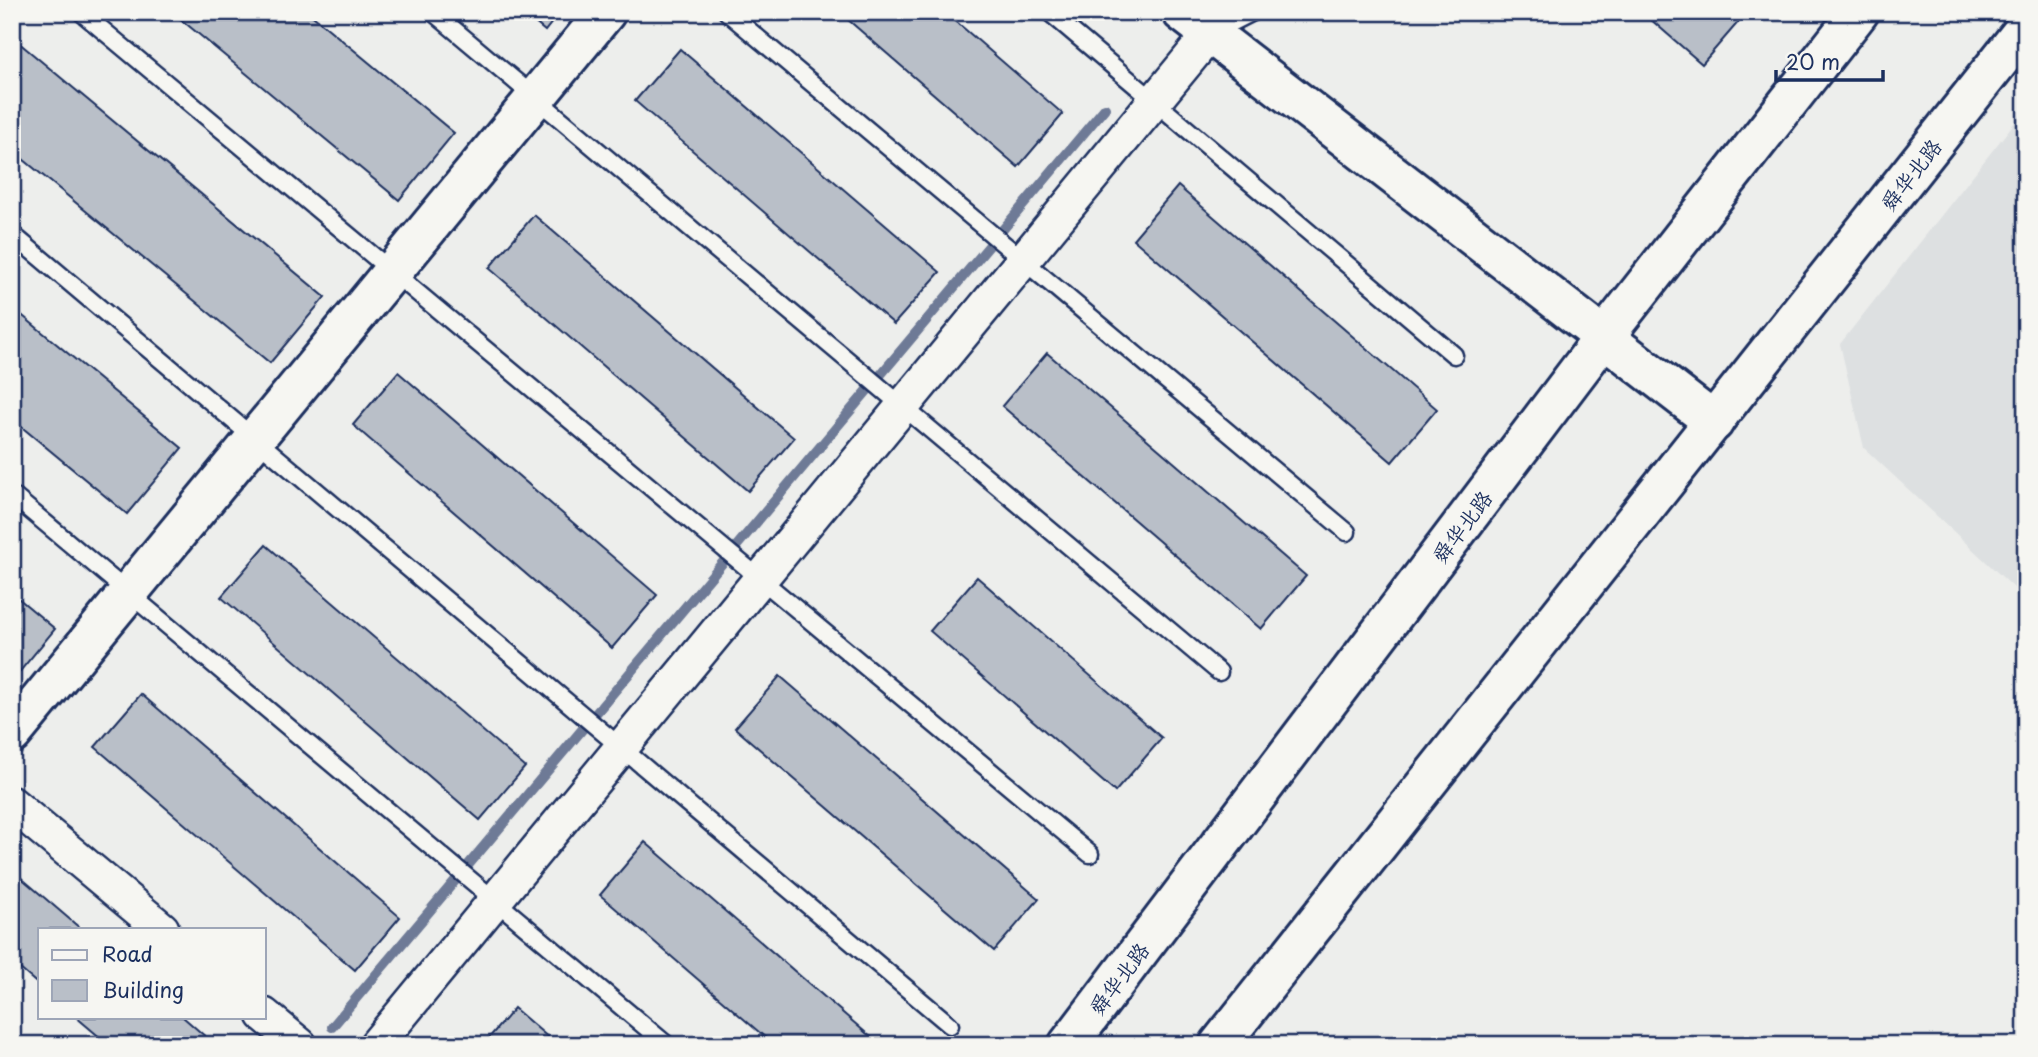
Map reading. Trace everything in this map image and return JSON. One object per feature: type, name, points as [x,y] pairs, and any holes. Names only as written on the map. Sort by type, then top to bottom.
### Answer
[{"type":"main road","points":[[12,734],[606,12]]},
{"type":"main road","name":"舜华北路","points":[[1068,1045],[1604,337],[1860,12]]},
{"type":"main road","points":[[1195,23],[1714,422]]},
{"type":"main road","name":"舜华北路","points":[[1219,1045],[2026,27]]},
{"type":"street","points":[[376,1045],[485,892],[1016,255],[1154,101],[1195,23]]},
{"type":"street","points":[[12,804],[161,928]]},
{"type":"street","points":[[266,1017],[300,1045]]},
{"type":"lane","points":[[81,12],[1090,855]]},
{"type":"lane","points":[[433,12],[1219,671]]},
{"type":"lane","points":[[727,12],[1347,532]]},
{"type":"lane","points":[[1049,12],[1454,355]]},
{"type":"lane","points":[[1195,23],[1253,12]]},
{"type":"lane","points":[[12,234],[950,1025]]},
{"type":"lane","points":[[12,495],[667,1045]]},
{"type":"shaded area","points":[[2026,108],[2026,599],[1864,448],[1840,344]]},
{"type":"building","points":[[172,12],[308,12],[454,133],[399,200]]},
{"type":"building","points":[[522,12],[560,12],[545,31]]},
{"type":"building","points":[[839,12],[945,12],[1063,114],[1018,167]]},
{"type":"building","points":[[1642,12],[1747,12],[1702,64]]},
{"type":"building","points":[[12,37],[325,297],[270,363],[12,150]]},
{"type":"building","points":[[680,49],[940,272],[894,324],[635,101]]},
{"type":"building","points":[[1178,186],[1437,409],[1392,462],[1133,239]]},
{"type":"building","points":[[534,215],[794,438],[748,491],[489,268]]},
{"type":"building","points":[[12,307],[182,448],[127,514],[12,419]]},
{"type":"building","points":[[1047,353],[1306,576],[1261,629],[1002,406]]},
{"type":"building","points":[[398,372],[657,595],[612,648],[353,425]]},
{"type":"building","points":[[266,545],[525,767],[480,820],[221,597]]},
{"type":"building","points":[[977,577],[1162,738],[1115,792],[930,631]]},
{"type":"building","points":[[12,593],[55,629],[12,681]]},
{"type":"building","points":[[780,676],[1039,899],[994,951],[735,728]]},
{"type":"building","points":[[141,694],[400,917],[355,970],[95,747]]},
{"type":"building","points":[[645,842],[880,1045],[774,1045],[600,895]]},
{"type":"building","points":[[12,870],[80,928],[38,928],[38,984],[12,962]]},
{"type":"building","points":[[514,1008],[557,1045],[483,1045]]},
{"type":"building","points":[[77,1018],[184,1018],[215,1045],[109,1045]]},
{"type":"waterway","points":[[332,1027],[1105,108]]}]
